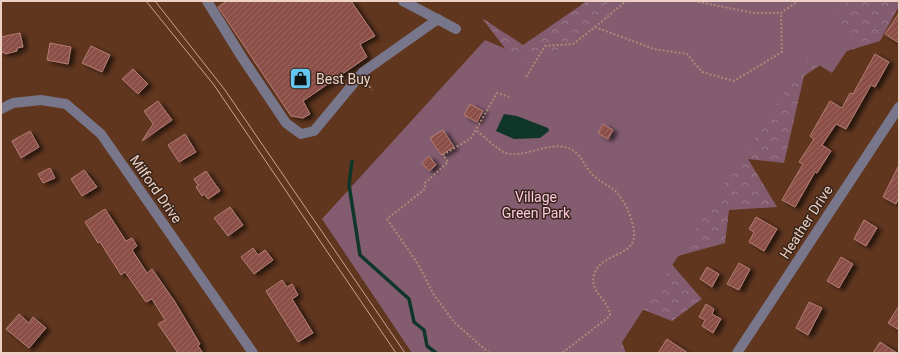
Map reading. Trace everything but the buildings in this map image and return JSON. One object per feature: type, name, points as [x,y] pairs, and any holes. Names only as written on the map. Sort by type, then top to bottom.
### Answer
[{"type":"street","points":[[206,1],[286,123],[301,134],[314,131],[363,72],[438,19]]},
{"type":"street","points":[[404,1],[456,29]]},
{"type":"street","name":"Milford Drive","points":[[1,109],[13,103],[41,100],[66,104],[101,134],[253,353]]},
{"type":"street","name":"Heather Drive","points":[[737,353],[899,107]]},
{"type":"path","points":[[526,77],[545,46],[573,44],[626,1]]},
{"type":"path","points":[[694,1],[754,13],[781,13],[798,1]]},
{"type":"path","points":[[595,27],[654,49],[687,54],[702,72],[734,81],[782,52],[781,13]]},
{"type":"path","points":[[366,81],[372,90]]},
{"type":"path","points":[[489,353],[454,322],[438,300],[418,264],[387,219],[425,189],[425,183],[448,162],[444,155],[471,138],[477,131],[497,93],[509,97]]},
{"type":"path","points":[[477,131],[505,153],[513,154],[557,146],[568,148],[577,152],[590,172],[622,198],[632,222],[634,236],[628,249],[600,263],[594,275],[596,293],[610,310],[610,316],[562,353]]},
{"type":"green space","points":[[587,1],[899,1],[899,6],[880,41],[837,54],[804,76],[784,163],[748,159],[777,207],[729,210],[725,243],[667,259],[702,299],[672,321],[639,308],[619,335],[626,353],[589,353],[539,60],[510,55],[482,18],[523,45]]},
{"type":"green space","name":"Village Green Park","points":[[610,1],[847,1],[832,22],[856,37],[832,73],[807,58],[615,353],[412,353],[322,219],[485,40],[525,57],[575,46]]},
{"type":"shaded area","points":[[504,114],[517,116],[548,128],[549,131],[540,138],[514,139],[496,131]]},
{"type":"waterway","points":[[352,161],[349,185],[360,255],[409,299],[414,322],[424,330],[427,346],[436,353]]},
{"type":"tram line","points":[[146,1],[214,85],[396,353]]},
{"type":"tram line","points":[[155,1],[225,90],[405,353]]},
{"type":"place","name":"Best Buy","points":[[300,79]]}]
